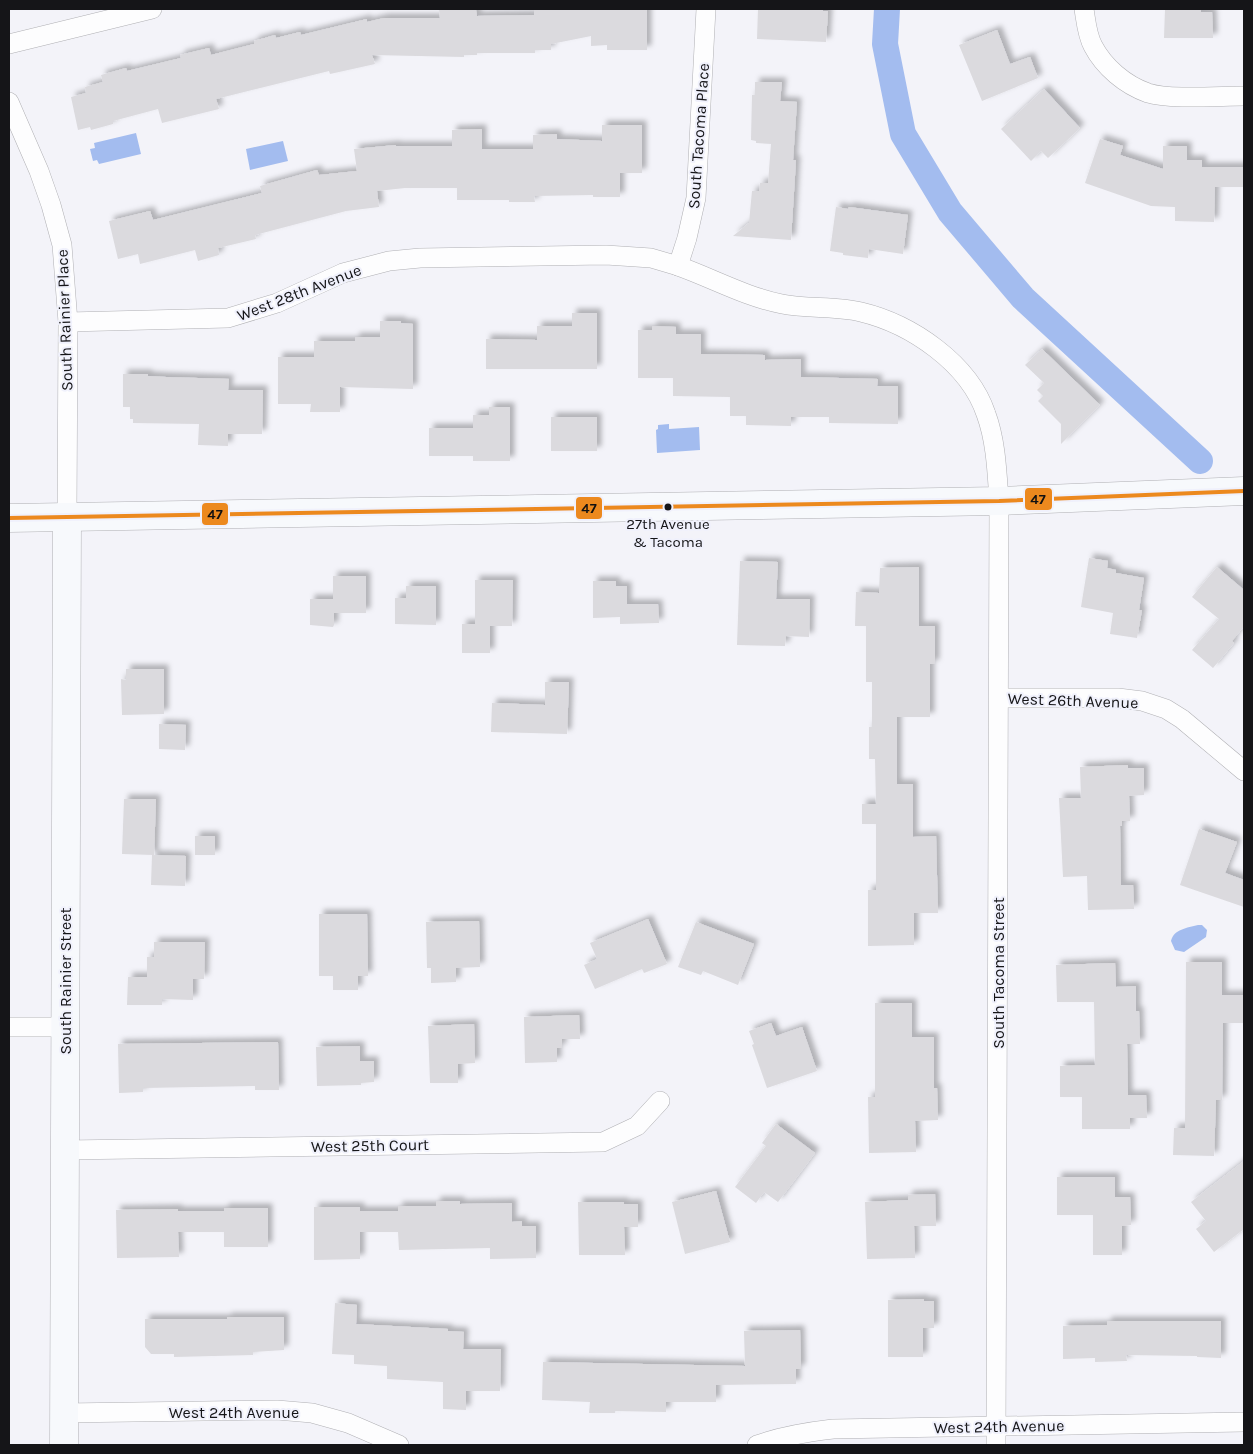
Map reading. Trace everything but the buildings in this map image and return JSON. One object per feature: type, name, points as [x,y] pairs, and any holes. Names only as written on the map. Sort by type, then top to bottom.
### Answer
[{"type":"main road","points":[[9,518],[999,500],[1244,491]]},
{"type":"main road","name":"South Rainier Street","points":[[64,1445],[67,517]]},
{"type":"street","points":[[9,44],[152,9]]},
{"type":"street","name":"South Tacoma Place","points":[[678,266],[687,238],[696,198],[706,9]]},
{"type":"street","points":[[1084,9],[1086,27],[1092,45],[1101,60],[1128,84],[1149,93],[1171,96],[1244,96]]},
{"type":"street","name":"South Rainier Place","points":[[9,102],[39,171],[62,245],[68,322],[67,517]]},
{"type":"street","name":"West 28th Avenue","points":[[68,322],[228,318],[277,304],[343,273],[389,260],[606,255],[651,258],[678,266]]},
{"type":"street","points":[[678,266],[753,296],[779,304],[801,308],[859,311],[888,320],[919,336],[942,353],[960,371],[974,390],[986,413],[995,460],[999,500]]},
{"type":"street","name":"South Tacoma Street","points":[[996,1445],[999,500]]},
{"type":"street","name":"West 26th Avenue","points":[[999,698],[1118,698],[1142,700],[1166,709],[1182,720],[1244,771]]},
{"type":"street","points":[[9,1027],[65,1027]]},
{"type":"street","name":"West 25th Court","points":[[65,1150],[603,1142],[637,1126],[660,1101]]},
{"type":"street","name":"West 24th Avenue","points":[[64,1413],[277,1410],[312,1413],[348,1423],[399,1445]]},
{"type":"street","name":"West 24th Avenue","points":[[757,1445],[774,1439],[833,1428],[1244,1422]]},
{"type":"water","points":[[136,133],[141,154],[99,164],[97,160],[93,161],[90,149],[95,148],[94,143]]},
{"type":"water","points":[[283,141],[288,161],[250,170],[246,149]]},
{"type":"water","points":[[669,424],[669,429],[699,427],[700,450],[657,453],[656,430],[658,425]]},
{"type":"water","points":[[1202,925],[1207,930],[1206,937],[1184,952],[1175,950],[1171,941],[1175,934],[1178,931]]},
{"type":"waterway","points":[[887,9],[885,44],[903,134],[950,212],[1023,298],[1200,461]]},
{"type":"transit line","name":"47","points":[[9,518],[999,501],[1244,491]]},
{"type":"place","name":"27th Avenue & Tacoma","points":[[668,507]]}]
